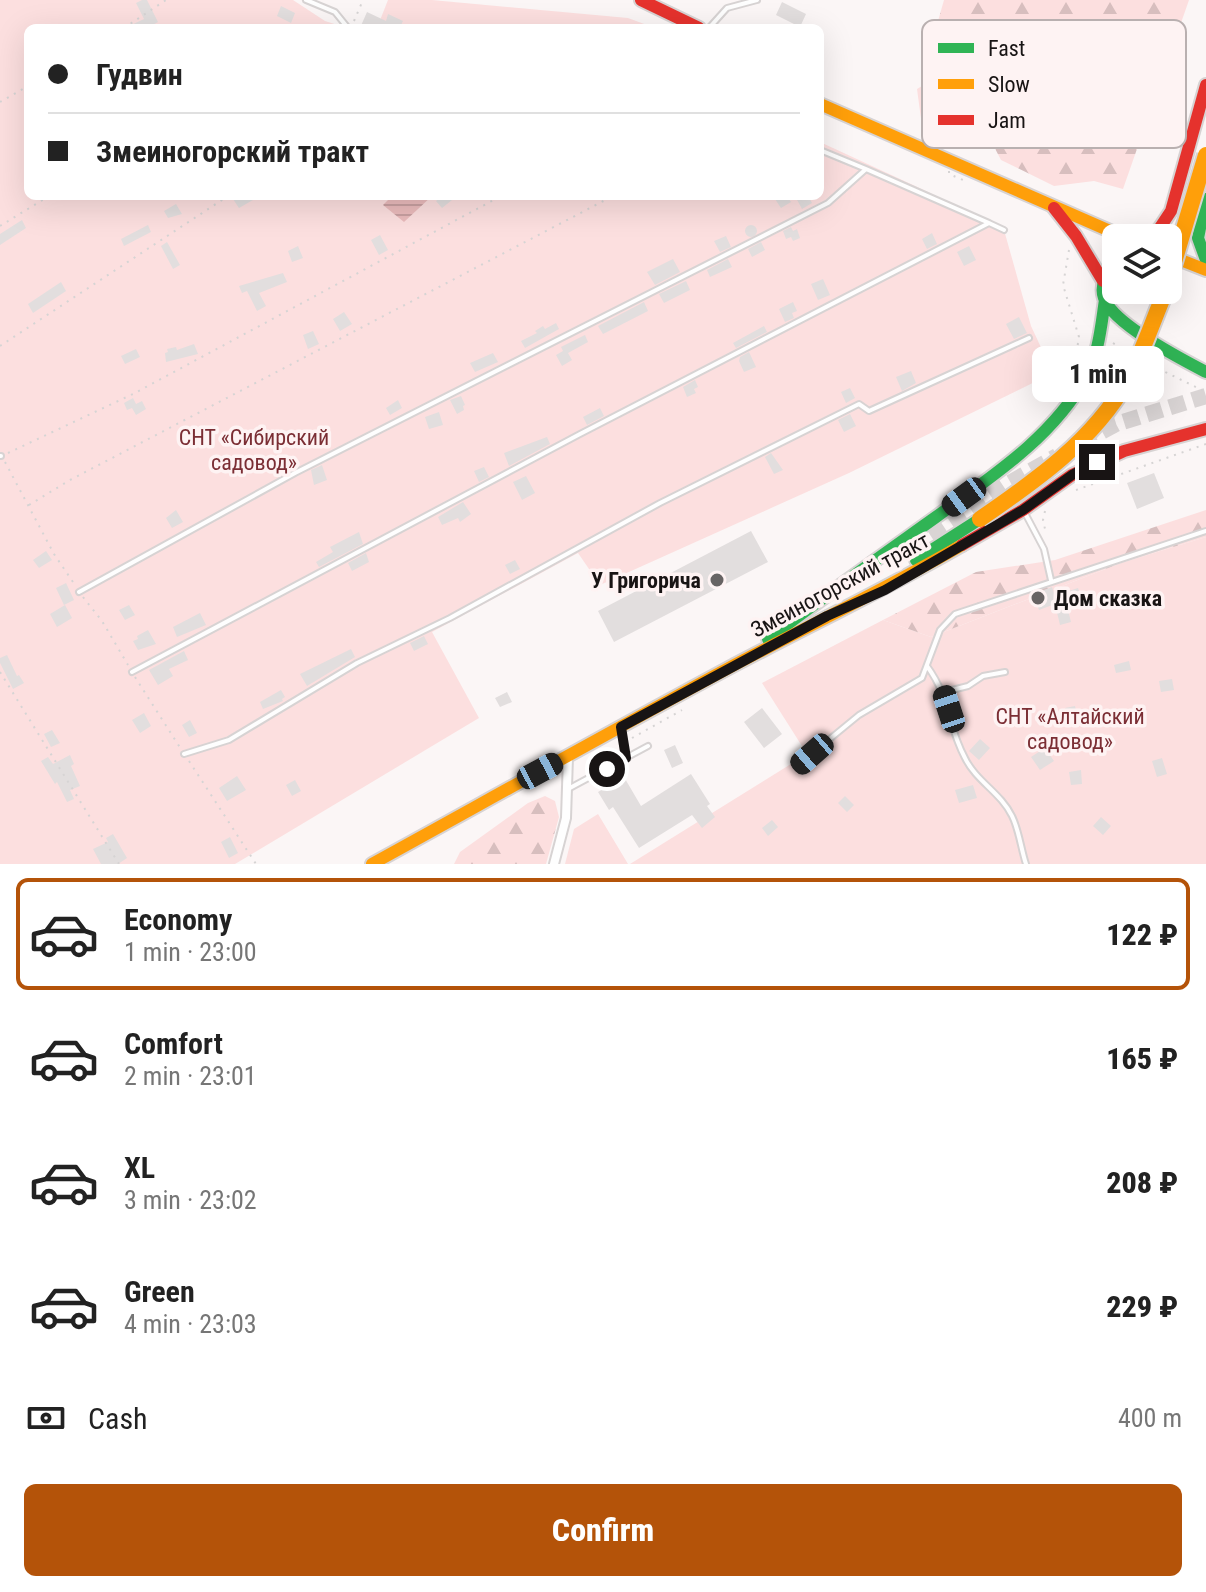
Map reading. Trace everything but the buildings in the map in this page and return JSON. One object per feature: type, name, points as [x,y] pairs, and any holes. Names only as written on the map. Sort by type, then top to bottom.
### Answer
[{"type":"main road","points":[[641,0],[692,24]]},
{"type":"main road","points":[[1162,224],[1171,211],[1206,85]]},
{"type":"main road","points":[[824,106],[1102,228]]},
{"type":"main road","points":[[1182,235],[1206,155]]},
{"type":"main road","points":[[1206,199],[1197,234],[1199,249],[1206,260]]},
{"type":"main road","points":[[1054,208],[1076,236],[1102,279]]},
{"type":"main road","points":[[1182,261],[1206,270]]},
{"type":"main road","points":[[731,668],[784,626],[989,479],[1041,437],[1071,401],[1088,374],[1100,340],[1104,304]]},
{"type":"main road","points":[[1109,304],[1142,335],[1206,372]]},
{"type":"main road","points":[[827,616],[980,519],[1049,470],[1078,444],[1104,414],[1127,380],[1160,304]]},
{"type":"main road","name":"Змеиногорский тракт","points":[[372,864],[827,616],[885,590],[1023,510],[1072,475],[1124,451],[1206,429]]},
{"type":"main road","points":[[784,626],[910,548]]},
{"type":"street","points":[[554,864],[566,818],[568,756]]},
{"type":"lane","points":[[306,0],[335,12],[346,24]]},
{"type":"lane","points":[[713,24],[727,8],[757,0]]},
{"type":"lane","points":[[824,152],[1004,230]]},
{"type":"lane","points":[[79,592],[295,473],[828,203],[866,169]]},
{"type":"lane","points":[[132,672],[594,426],[989,223]]},
{"type":"lane","points":[[184,754],[229,740],[357,663],[450,618],[660,503],[781,442],[859,404],[869,411],[1029,338]]},
{"type":"lane","points":[[1023,510],[1044,549],[1051,580]]},
{"type":"lane","points":[[798,765],[859,715],[922,678],[940,630],[955,614],[1206,531]]},
{"type":"lane","points":[[927,666],[944,692],[953,730],[964,756],[976,777],[994,792],[1011,815],[1026,864]]},
{"type":"lane","points":[[944,692],[968,686],[983,676],[1005,672]]},
{"type":"lane","points":[[621,727],[626,758]]},
{"type":"lane","points":[[568,789],[648,746]]},
{"type":"path","points":[[130,24],[166,0]]},
{"type":"path","points":[[351,24],[363,0]]},
{"type":"path","points":[[0,102],[24,88]]},
{"type":"path","points":[[948,162],[949,174],[964,180]]},
{"type":"path","points":[[0,226],[42,200]]},
{"type":"path","points":[[0,346],[222,200]]},
{"type":"path","points":[[256,864],[102,621],[54,554],[1,456],[133,394],[494,200]]},
{"type":"path","points":[[28,505],[94,467],[605,200]]},
{"type":"path","points":[[1071,240],[1063,285],[1079,337],[1073,367],[1088,374]]},
{"type":"path","points":[[1107,340],[1132,354]]},
{"type":"path","points":[[1145,361],[1206,392]]},
{"type":"path","points":[[1068,493],[1103,478],[1206,444]]},
{"type":"path","points":[[1045,529],[1043,520],[1048,506]]},
{"type":"path","points":[[0,672],[119,864]]},
{"type":"green space","name":"СНТ «Сибирский садовод»","points":[[0,0],[293,0],[334,24],[24,24],[24,200],[824,200],[824,144],[1004,230],[1031,326],[1053,373],[849,473],[600,585],[578,553],[432,632],[479,718],[235,864],[0,864]]},
{"type":"green space","points":[[388,0],[432,0],[628,18],[644,24],[379,24]]},
{"type":"green space","points":[[944,0],[1189,0],[1182,20],[938,20]]},
{"type":"green space","points":[[922,86],[922,126],[917,89]]},
{"type":"green space","points":[[995,148],[1137,148],[1123,189],[1094,181],[1054,186],[1001,160]]},
{"type":"green space","points":[[1206,510],[1206,537],[1121,563],[931,637],[883,620],[976,572],[1055,560]]},
{"type":"green space","name":"СНТ «Алтайский садовод»","points":[[1206,537],[1206,864],[630,864],[807,754],[762,683],[883,620],[931,637],[1121,563]]},
{"type":"green space","points":[[545,796],[555,801],[559,817],[546,864],[454,864],[460,852],[528,803]]},
{"type":"green space","points":[[598,814],[628,864],[565,864],[574,829]]},
{"type":"shaded area","points":[[388,200],[428,200],[404,222],[383,205]]},
{"type":"tunnel","points":[[1081,443],[1116,424],[1206,396]]},
{"type":"tunnel","points":[[910,548],[1004,486],[1057,456]]},
{"type":"traffic: fast","points":[[1206,199],[1198,238],[1206,260]]},
{"type":"traffic: fast","points":[[768,639],[978,487],[1038,438],[1072,399],[1086,377],[1097,349],[1104,304]]},
{"type":"traffic: fast","points":[[1108,304],[1120,319],[1149,340],[1206,372]]},
{"type":"traffic: fast","points":[[916,560],[980,519]]},
{"type":"traffic: slow","points":[[824,106],[1102,227]]},
{"type":"traffic: slow","points":[[1182,235],[1206,155]]},
{"type":"traffic: slow","points":[[1182,261],[1206,270]]},
{"type":"traffic: slow","points":[[980,519],[1042,474],[1097,423],[1133,370],[1160,304]]},
{"type":"traffic: slow","points":[[372,864],[681,694],[962,545]]},
{"type":"traffic: jam","points":[[641,0],[691,24]]},
{"type":"traffic: jam","points":[[1162,224],[1171,211],[1206,85]]},
{"type":"traffic: jam","points":[[1054,208],[1076,236],[1102,279]]},
{"type":"traffic: jam","points":[[962,545],[1023,510],[1072,475],[1124,451],[1206,429]]},
{"type":"place","name":"У Григорича","points":[[717,580]]},
{"type":"place","name":"Дом сказка","points":[[1038,598]]},
{"type":"route","points":[[607,769],[626,758],[621,727],[827,616],[885,590],[1023,510],[1072,475],[1097,462]]}]
